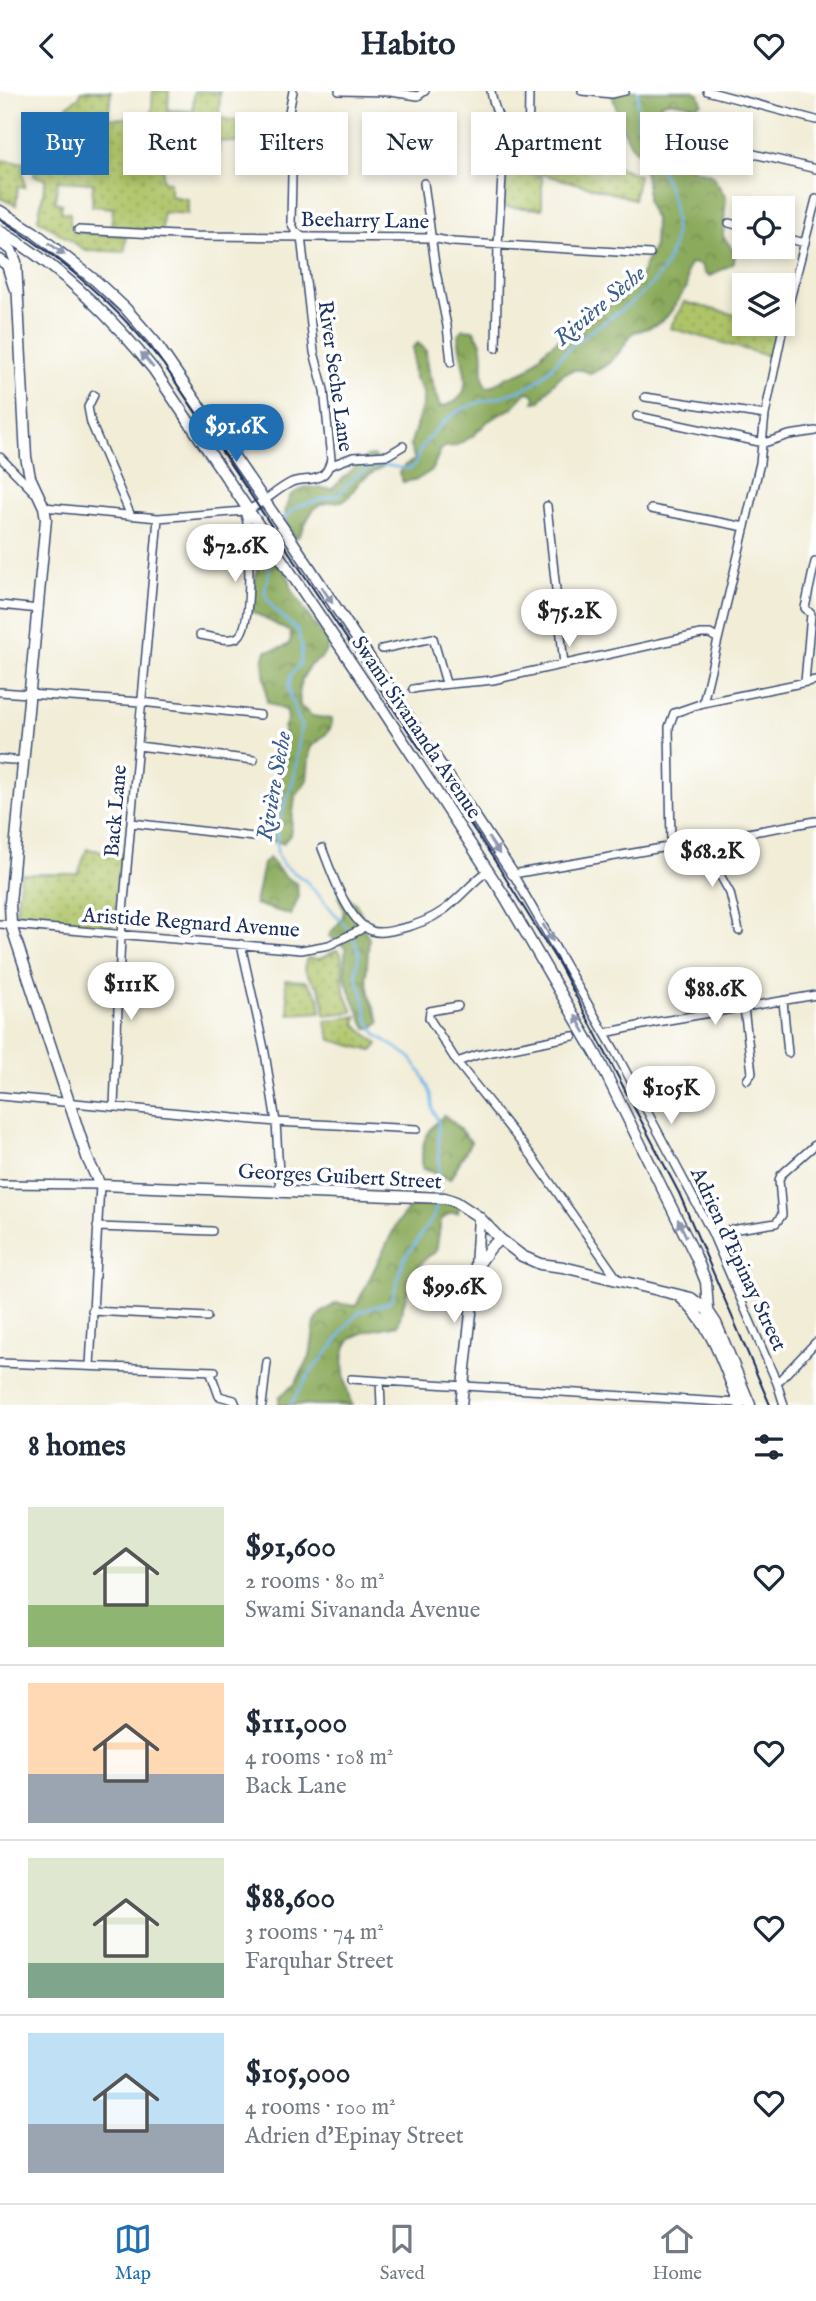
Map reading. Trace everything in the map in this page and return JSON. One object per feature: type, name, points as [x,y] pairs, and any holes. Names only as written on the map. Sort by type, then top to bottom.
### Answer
[{"type":"street","name":"River Seche Lane","points":[[246,511],[267,504],[289,484],[324,474],[331,459],[324,390],[314,352],[301,236],[291,222],[289,112],[293,91]]},
{"type":"street","points":[[339,91],[390,92],[418,96],[425,91]]},
{"type":"street","points":[[491,91],[492,101],[503,127],[504,141],[496,348]]},
{"type":"street","points":[[529,91],[529,112]]},
{"type":"street","points":[[582,91],[612,94],[625,91]]},
{"type":"street","points":[[707,91],[816,120]]},
{"type":"street","points":[[753,154],[816,169]]},
{"type":"street","points":[[424,183],[451,362]]},
{"type":"street","points":[[795,277],[816,199]]},
{"type":"street","points":[[0,211],[66,256],[125,309],[161,351],[290,538],[513,874],[816,821]]},
{"type":"street","name":"Beeharry Lane","points":[[78,230],[196,236],[432,238],[453,242],[650,254]]},
{"type":"street","name":"Swami Sivananda Avenue","points":[[0,231],[57,269],[126,334],[178,404],[246,511],[489,870],[597,1056],[696,1257],[708,1291],[708,1311]]},
{"type":"street","points":[[795,241],[804,243]]},
{"type":"street","points":[[0,242],[11,250],[16,263],[26,457],[37,496]]},
{"type":"street","points":[[0,260],[7,265],[12,278],[19,315]]},
{"type":"street","points":[[704,703],[764,443],[765,415],[780,336]]},
{"type":"street","points":[[94,395],[88,407],[91,423],[131,516]]},
{"type":"street","points":[[645,397],[765,415]]},
{"type":"street","points":[[637,416],[764,443],[789,435],[816,431]]},
{"type":"street","points":[[329,466],[353,457],[388,455],[403,446]]},
{"type":"street","points":[[0,457],[37,496],[44,507],[46,529],[6,924],[88,1160],[100,1185],[90,1366]]},
{"type":"street","points":[[547,506],[564,664]]},
{"type":"street","points":[[44,507],[158,518],[246,511],[250,592],[242,631],[238,637],[230,639],[200,635]]},
{"type":"street","points":[[651,509],[745,527]]},
{"type":"street","name":"Back Lane","points":[[114,1107],[121,935],[158,518]]},
{"type":"street","points":[[805,683],[811,614],[805,608],[805,600],[816,562]]},
{"type":"street","points":[[0,605],[39,609]]},
{"type":"street","points":[[413,689],[446,683],[493,680],[701,634],[710,634],[718,639]]},
{"type":"street","points":[[382,649],[433,638],[446,683]]},
{"type":"street","points":[[671,846],[669,727],[674,713],[704,703],[816,680]]},
{"type":"street","points":[[0,692],[141,702],[260,715]]},
{"type":"street","points":[[138,746],[254,760]]},
{"type":"street","points":[[0,759],[24,761]]},
{"type":"street","points":[[132,823],[254,837]]},
{"type":"street","points":[[701,841],[730,893],[739,931]]},
{"type":"street","points":[[322,848],[338,888],[355,918],[362,928],[372,931],[406,928],[442,912],[489,870]]},
{"type":"street","name":"Adrien d'Epinay Street","points":[[513,874],[605,1033],[712,1233],[784,1405]]},
{"type":"street","name":"Aristide Regnard Avenue","points":[[6,924],[301,950],[329,945],[362,928]]},
{"type":"street","points":[[241,944],[265,1053],[276,1122],[280,1191]]},
{"type":"street","points":[[605,1033],[816,995]]},
{"type":"street","points":[[783,1001],[788,1053]]},
{"type":"street","points":[[458,1006],[430,1011],[428,1015],[457,1062],[531,1155],[619,1281]]},
{"type":"street","points":[[744,1008],[752,1073],[747,1080]]},
{"type":"street","points":[[457,1062],[477,1055],[573,1036]]},
{"type":"street","points":[[0,1096],[276,1122],[417,1129]]},
{"type":"street","points":[[712,1233],[776,1223],[780,1220],[781,1175],[816,1144]]},
{"type":"street","points":[[0,1184],[100,1185]]},
{"type":"street","name":"Georges Guibert Street","points":[[100,1185],[445,1198],[479,1217],[500,1239],[522,1256],[540,1264],[563,1267],[691,1298],[708,1311],[750,1405]]},
{"type":"street","points":[[461,1405],[479,1217]]},
{"type":"street","points":[[97,1227],[212,1231]]},
{"type":"street","points":[[476,1267],[500,1239]]},
{"type":"street","points":[[691,1298],[708,1291]]},
{"type":"street","points":[[679,1296],[698,1314],[715,1342]]},
{"type":"street","points":[[92,1311],[207,1317]]},
{"type":"street","points":[[351,1379],[739,1404],[715,1342],[708,1311]]},
{"type":"street","points":[[777,1383],[816,1342]]},
{"type":"street","points":[[262,1405],[267,1362]]},
{"type":"street","points":[[0,1363],[213,1371],[219,1396],[234,1400],[236,1405]]},
{"type":"street","points":[[380,1381],[382,1405]]},
{"type":"green space","points":[[81,91],[111,91],[109,112],[67,112],[67,106],[80,96]]},
{"type":"green space","points":[[153,91],[169,91],[168,110],[193,111],[194,91],[220,92],[219,112],[152,112]]},
{"type":"green space","points":[[611,91],[693,91],[699,94],[702,103],[697,106],[670,102],[654,112],[640,112],[640,154],[626,135],[626,112],[617,112]]},
{"type":"green space","points":[[109,118],[123,118],[123,175],[163,175],[163,181],[170,182],[170,196],[188,199],[188,214],[163,212],[162,231],[111,228],[113,208],[92,206],[93,183],[58,181],[55,202],[62,204],[61,212],[70,213],[70,224],[77,232],[126,236],[125,252],[85,250],[38,219],[46,179],[34,176],[109,175]]},
{"type":"green space","points":[[221,118],[235,120],[235,142],[221,141]]},
{"type":"green space","points":[[0,160],[21,162],[25,187],[18,186],[16,205],[0,198]]},
{"type":"green space","points":[[626,170],[639,175],[634,199],[545,175],[626,175]]},
{"type":"green space","points":[[506,175],[542,177],[542,209],[503,207]]},
{"type":"green space","points":[[645,175],[712,175],[726,197],[723,236],[732,249],[734,263],[710,276],[705,274],[701,265],[692,263],[687,271],[687,287],[668,315],[656,324],[632,333],[609,363],[590,373],[582,370],[567,372],[540,401],[534,402],[535,397],[527,392],[512,408],[488,421],[473,436],[455,446],[444,447],[432,470],[418,479],[403,482],[399,473],[405,465],[415,460],[410,446],[423,403],[423,392],[413,369],[413,347],[418,343],[426,350],[427,367],[440,407],[462,396],[465,387],[459,344],[459,333],[463,329],[473,330],[481,344],[485,386],[490,387],[527,370],[547,348],[622,298],[641,274],[654,246],[655,219],[647,201]]},
{"type":"green space","points":[[684,302],[732,314],[732,336],[775,336],[772,357],[670,328]]},
{"type":"green space","points":[[373,456],[385,465],[360,481],[347,499],[326,503],[314,509],[298,537],[295,537],[286,517],[286,507],[291,495],[305,487],[332,489],[366,457]]},
{"type":"green space","points":[[253,527],[289,578],[292,590],[313,623],[327,640],[327,650],[320,659],[310,665],[299,690],[300,706],[312,716],[332,719],[332,724],[325,735],[310,748],[307,780],[295,797],[290,835],[283,843],[270,841],[263,836],[273,819],[279,800],[279,779],[285,744],[284,728],[288,718],[286,709],[267,702],[263,661],[266,651],[288,645],[291,638],[290,632],[251,611],[258,560],[254,550]]},
{"type":"green space","points":[[87,849],[123,854],[111,928],[15,918],[21,874],[78,874]]},
{"type":"green space","points":[[269,858],[283,875],[297,884],[298,898],[291,915],[255,904],[263,864]]},
{"type":"green space","points":[[344,894],[356,904],[369,939],[366,977],[370,998],[380,1022],[372,1028],[367,1028],[363,1023],[348,985],[344,965],[346,948],[329,936],[343,916],[339,896]]},
{"type":"green space","points":[[337,950],[341,954],[344,991],[353,1012],[325,1015],[321,993],[304,968],[307,958],[320,959]]},
{"type":"green space","points":[[285,980],[306,981],[319,997],[321,1012],[289,1014]]},
{"type":"green space","points":[[357,1016],[355,1024],[378,1044],[372,1051],[331,1040],[325,1021]]},
{"type":"green space","points":[[444,1115],[471,1142],[450,1179],[423,1169],[422,1160],[425,1139]]},
{"type":"green space","points":[[441,1199],[459,1206],[458,1213],[450,1213],[441,1220],[436,1252],[421,1264],[415,1273],[398,1325],[360,1334],[346,1346],[344,1372],[352,1405],[279,1405],[279,1397],[295,1384],[310,1357],[315,1323],[320,1314],[336,1303],[356,1306],[397,1223],[410,1207]]},
{"type":"waterway","name":"Rivière Sèche","points":[[282,521],[296,507],[339,494],[368,468],[383,465],[407,469],[413,467],[424,444],[447,419],[465,408],[532,384],[583,336],[635,300],[650,286],[671,253],[675,222],[665,178],[640,133],[638,91]]},
{"type":"waterway","name":"Rivière Sèche","points":[[272,539],[279,527]]},
{"type":"waterway","name":"Rivière Sèche","points":[[269,545],[266,557],[269,571],[265,592],[267,599],[298,631],[302,649],[300,664],[291,675],[288,689],[301,726],[294,778],[277,828],[277,854],[283,865],[306,881],[350,931],[359,952],[356,976],[368,1021],[377,1035],[409,1056],[422,1074],[438,1121],[440,1194]]},
{"type":"waterway","name":"Rivière Sèche","points":[[290,1405],[312,1370],[334,1345],[349,1322],[360,1312],[392,1299],[404,1259],[432,1219],[439,1201]]},
{"type":"tram line","points":[[0,219],[88,285],[128,323],[164,365],[493,858],[560,966],[679,1193],[770,1405]]}]
